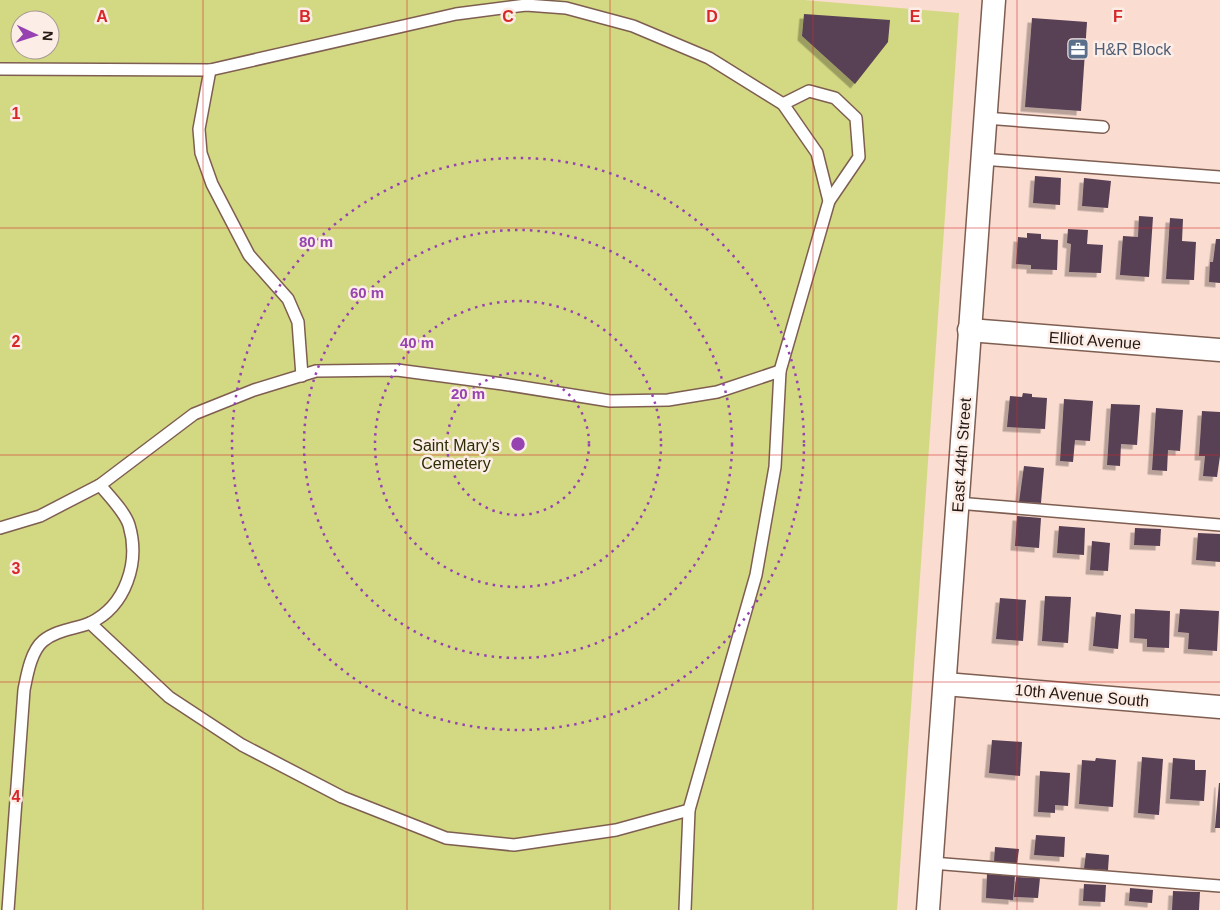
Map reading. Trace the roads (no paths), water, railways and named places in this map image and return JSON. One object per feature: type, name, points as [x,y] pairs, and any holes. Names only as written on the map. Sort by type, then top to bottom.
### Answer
[{"type":"street","name":"East 44th Street","points":[[928,910],[994,0]]},
{"type":"street","name":"Elliot Avenue","points":[[969,330],[1220,350]]},
{"type":"street","name":"10th Avenue South","points":[[944,684],[1220,706]]},
{"type":"lane","points":[[0,69],[210,70],[456,14],[526,3],[567,4],[633,26],[709,58],[784,104],[817,153],[829,201]]},
{"type":"lane","points":[[210,70],[199,129],[201,153],[212,184],[249,255],[288,298],[298,322],[302,376]]},
{"type":"lane","points":[[685,910],[689,810],[756,575],[775,466],[780,371],[829,201],[859,157],[856,118],[835,98],[809,91],[784,104]]},
{"type":"lane","points":[[984,118],[1103,127]]},
{"type":"lane","points":[[981,159],[1220,177]]},
{"type":"lane","points":[[0,528],[40,516],[100,485],[194,414],[254,390],[316,371],[397,370],[610,401],[668,400],[717,392],[780,371]]},
{"type":"lane","points":[[8,910],[24,690],[30,663],[42,641],[63,631],[90,623],[106,612],[127,587],[134,552],[129,523],[100,485]]},
{"type":"lane","points":[[957,503],[1220,525]]},
{"type":"lane","points":[[90,623],[169,697],[242,745],[342,797],[446,838],[514,845],[616,830],[689,810]]},
{"type":"lane","points":[[932,863],[1220,886]]},
{"type":"place","name":"H&R Block","points":[[1078,49]]},
{"type":"park label","name":"Saint Mary's Cemetery","points":[[456,454]]}]
